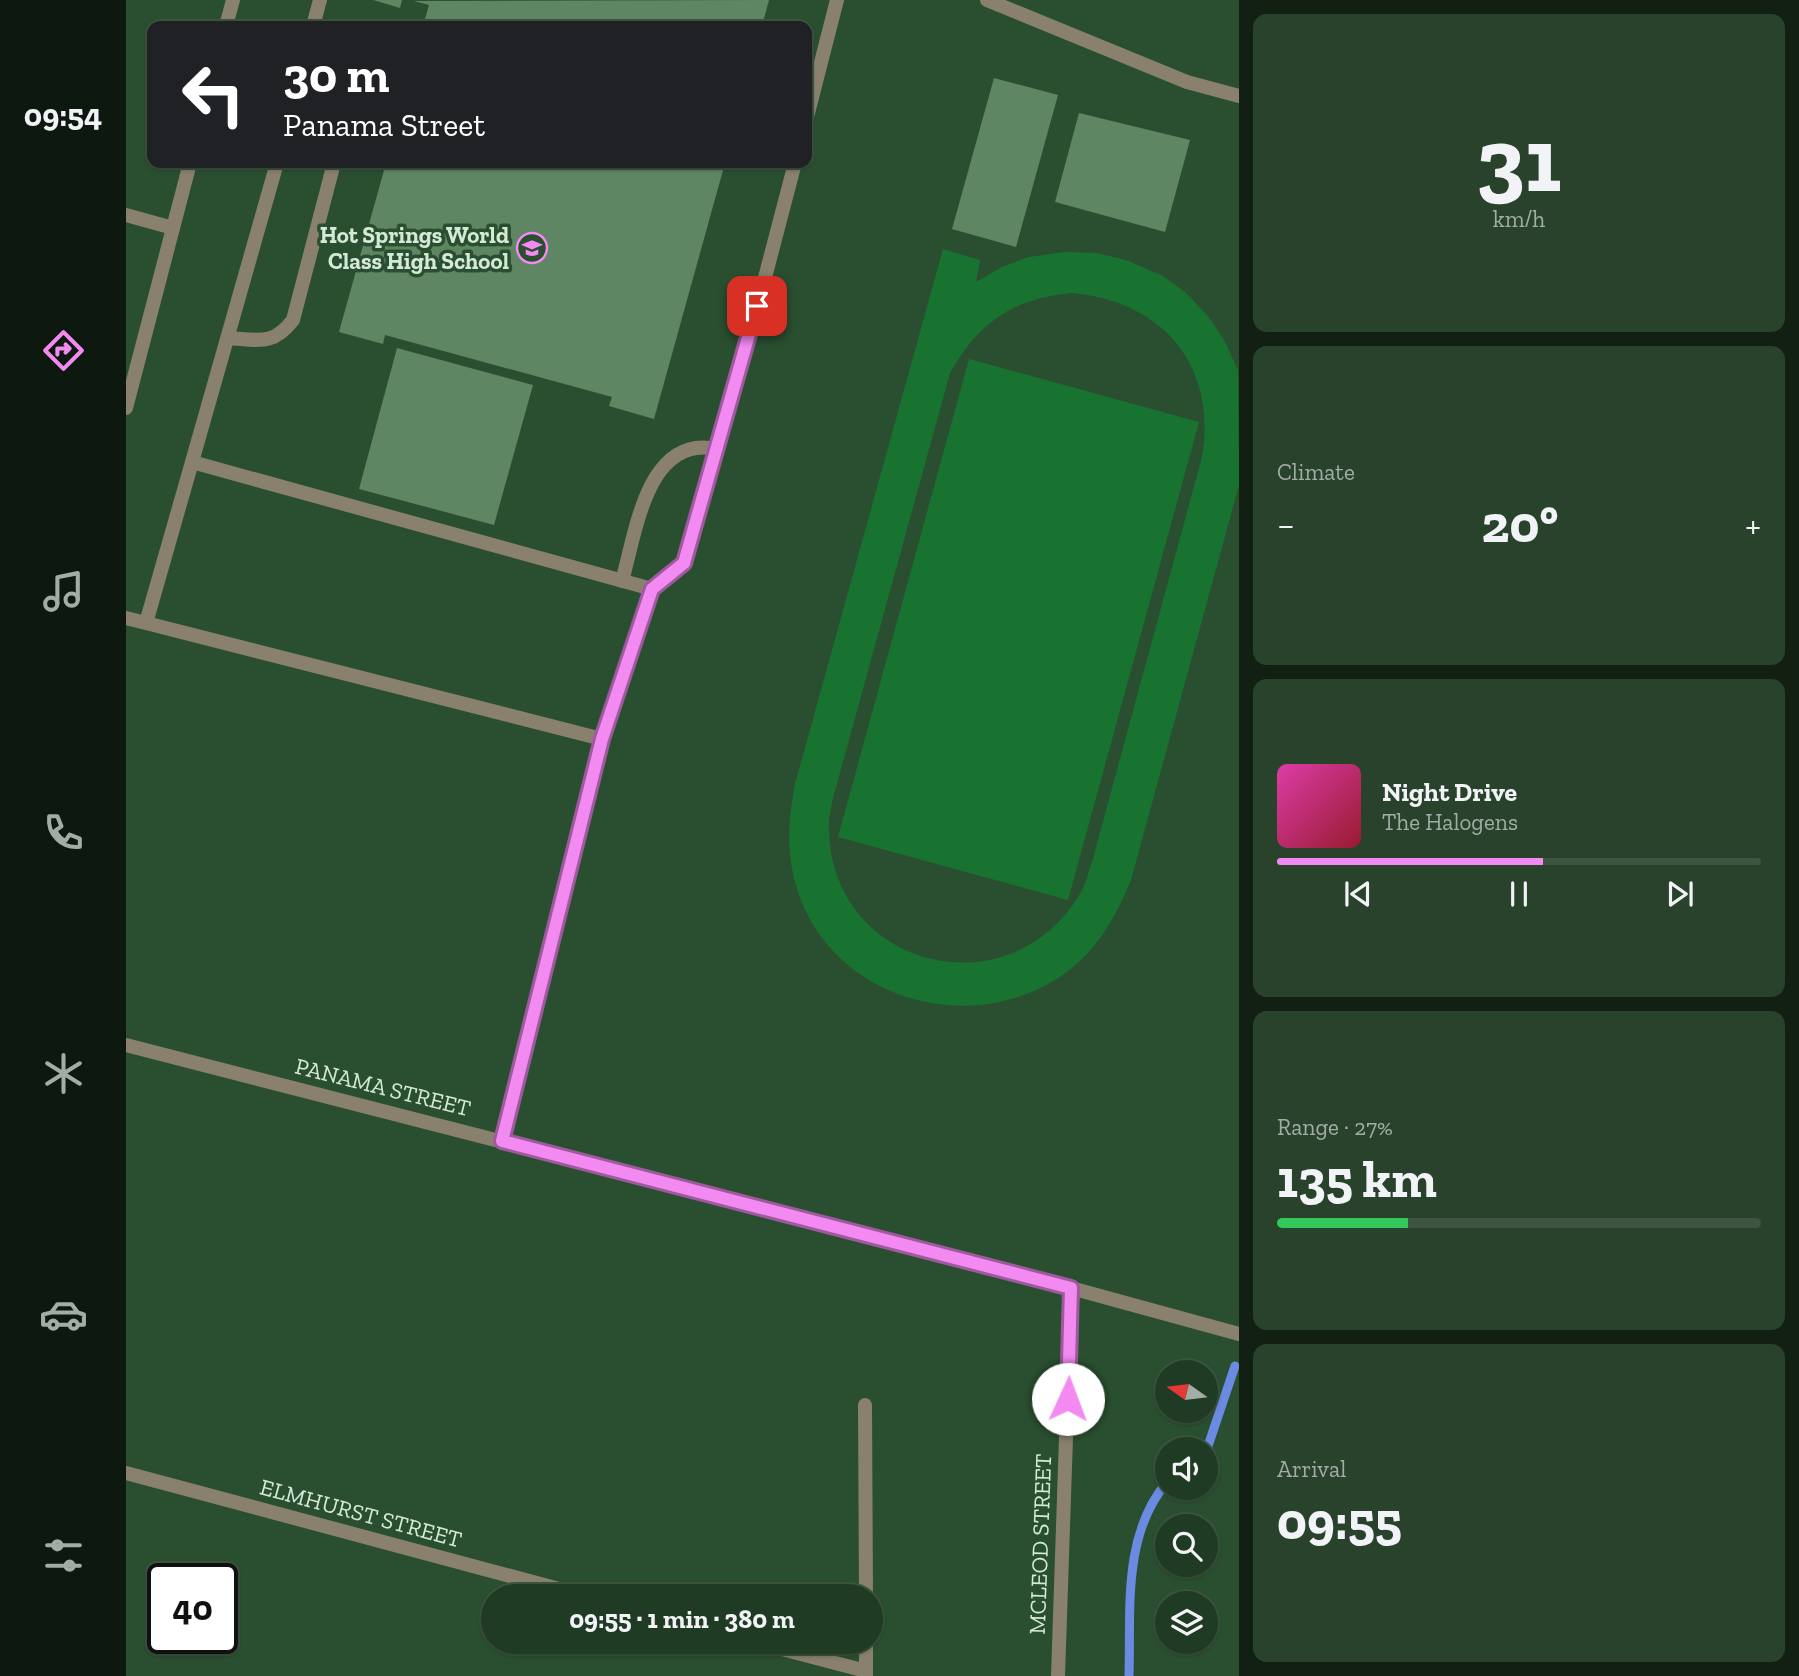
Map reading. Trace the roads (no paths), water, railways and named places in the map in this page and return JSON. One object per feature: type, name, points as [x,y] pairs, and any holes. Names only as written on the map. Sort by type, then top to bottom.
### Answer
[{"type":"street","points":[[227,21],[233,0]]},
{"type":"street","points":[[318,21],[320,0]]},
{"type":"street","points":[[812,98],[837,0]]},
{"type":"street","points":[[986,0],[1187,82],[1239,96]]},
{"type":"street","points":[[126,408],[189,168]]},
{"type":"street","points":[[146,623],[276,168]]},
{"type":"street","points":[[229,338],[265,340],[282,334],[293,320],[333,168]]},
{"type":"street","points":[[502,1141],[602,739],[652,589],[684,563],[794,168]]},
{"type":"street","points":[[126,215],[173,228]]},
{"type":"street","points":[[622,581],[643,505],[666,462],[687,448],[717,449]]},
{"type":"street","points":[[191,462],[652,589]]},
{"type":"street","points":[[126,618],[602,739]]},
{"type":"street","name":"PANAMA STREET","points":[[126,1045],[1071,1288],[1239,1334]]},
{"type":"street","name":"MCLEOD STREET","points":[[1058,1676],[1071,1288]]},
{"type":"street","points":[[866,1405],[866,1584]]},
{"type":"street","name":"ELMHURST STREET","points":[[126,1473],[540,1584]]},
{"type":"street","points":[[797,1654],[866,1674],[866,1654]]},
{"type":"waterway","points":[[1211,1437],[1235,1366]]},
{"type":"waterway","points":[[1129,1676],[1132,1574],[1142,1525],[1155,1500]]},
{"type":"place","name":"Hot Springs World Class High School","points":[[532,248]]}]
